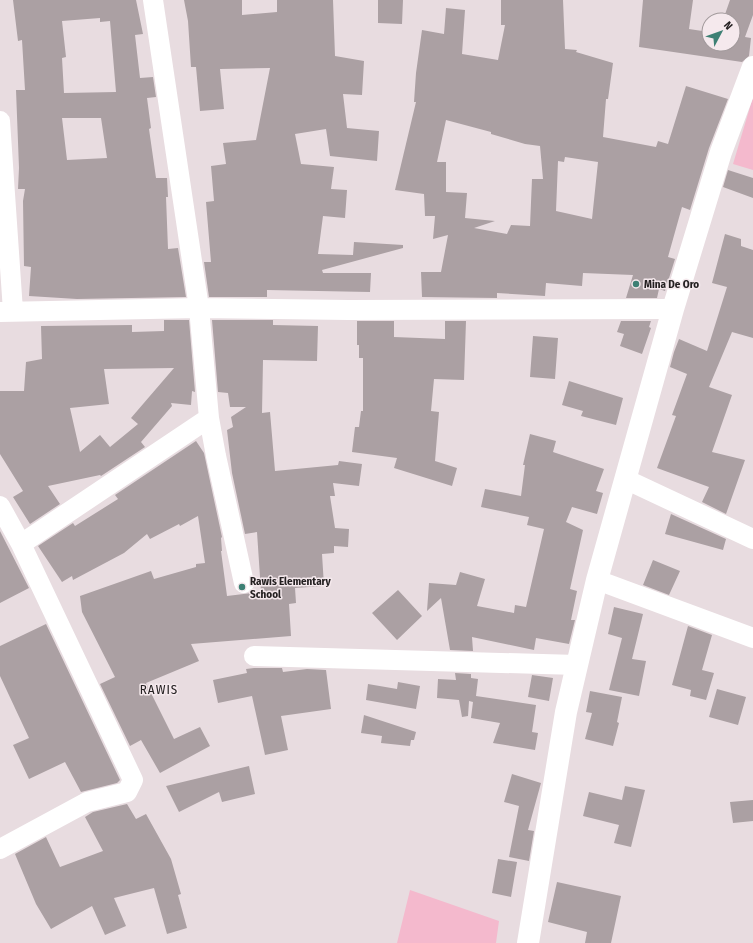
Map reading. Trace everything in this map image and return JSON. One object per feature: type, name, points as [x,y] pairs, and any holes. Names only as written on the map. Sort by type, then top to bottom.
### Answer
[{"type":"main road","points":[[528,943],[566,712],[598,575],[673,309],[722,152],[753,67]]},
{"type":"street","points":[[153,0],[199,308],[209,418],[244,583]]},
{"type":"street","points":[[0,121],[6,312],[199,308],[349,310],[673,309]]},
{"type":"street","points":[[21,544],[209,418]]},
{"type":"street","points":[[625,479],[753,539]]},
{"type":"street","points":[[0,506],[21,544],[133,780],[127,792],[86,802],[0,849]]},
{"type":"street","points":[[598,575],[753,638]]},
{"type":"street","points":[[254,656],[577,665]]},
{"type":"shaded area","points":[[753,97],[753,170],[733,164]]},
{"type":"shaded area","points":[[410,890],[499,921],[496,943],[397,943]]},
{"type":"building","points":[[13,0],[136,0],[143,34],[135,35],[140,78],[153,77],[156,97],[147,98],[151,128],[149,129],[156,178],[167,178],[168,197],[166,197],[168,249],[178,248],[186,297],[77,299],[29,296],[31,267],[24,266],[23,201],[25,189],[18,189],[19,168],[16,90],[25,90],[22,40],[18,41]],"holes":[[[100,18],[100,22],[110,21],[116,92],[64,93],[62,58],[66,57],[62,21]],[[62,118],[101,118],[107,158],[67,160]]]},
{"type":"building","points":[[184,0],[242,0],[242,15],[277,12],[277,0],[333,0],[335,56],[364,61],[362,95],[343,94],[347,128],[379,131],[377,161],[330,156],[326,129],[295,134],[301,164],[334,167],[331,189],[347,190],[345,218],[323,216],[318,254],[353,255],[354,242],[403,245],[403,248],[322,270],[323,273],[371,273],[370,292],[267,290],[267,297],[209,297],[204,262],[211,262],[206,202],[214,201],[211,166],[226,164],[223,143],[256,140],[270,68],[220,69],[224,109],[200,111],[196,67],[191,67],[188,21]]},
{"type":"building","points":[[378,0],[403,0],[402,24],[378,23]]},
{"type":"building","points":[[501,0],[563,0],[565,49],[577,50],[576,52],[613,63],[608,99],[606,99],[603,137],[656,147],[658,141],[668,144],[686,86],[728,99],[709,148],[690,210],[682,207],[668,257],[675,259],[665,291],[659,289],[657,298],[626,298],[633,275],[583,273],[582,286],[546,283],[545,296],[497,293],[497,298],[422,297],[421,272],[441,272],[448,235],[433,239],[435,216],[425,216],[424,194],[395,190],[416,102],[414,102],[416,73],[422,30],[444,34],[446,8],[465,10],[462,54],[498,60],[505,25],[501,25]],"holes":[[[446,120],[491,132],[491,134],[525,144],[540,146],[543,179],[532,179],[530,226],[511,225],[507,234],[474,228],[495,221],[465,218],[467,193],[446,192],[446,162],[437,162]],[[565,157],[598,162],[592,219],[556,211],[558,161],[564,162]]]},
{"type":"building","points":[[643,0],[693,0],[689,29],[701,31],[701,52],[741,52],[741,12],[726,12],[730,0],[753,0],[753,15],[745,37],[751,38],[749,56],[742,62],[639,47]]},
{"type":"building","points":[[728,170],[753,178],[753,198],[723,187]]},
{"type":"building","points":[[725,234],[741,239],[741,246],[753,250],[753,338],[732,332],[709,387],[732,395],[712,452],[745,460],[726,514],[702,502],[709,487],[657,468],[676,416],[672,415],[687,374],[670,367],[679,339],[707,351],[727,287],[712,283]]},
{"type":"building","points":[[164,320],[189,320],[195,392],[192,391],[191,405],[171,403],[172,406],[141,442],[145,447],[101,476],[48,486],[60,504],[30,524],[13,497],[23,491],[0,454],[0,391],[24,391],[26,362],[42,359],[41,326],[132,325],[132,332],[164,331]],"holes":[[[174,368],[131,418],[138,424],[110,447],[100,435],[80,452],[70,408],[109,404],[104,369]]]},
{"type":"building","points":[[212,320],[273,320],[273,325],[318,326],[317,361],[263,360],[262,413],[270,412],[275,471],[338,465],[339,461],[362,464],[359,486],[333,483],[335,496],[330,496],[335,528],[349,529],[348,547],[334,546],[334,553],[322,554],[324,586],[295,588],[296,603],[289,604],[291,636],[191,644],[199,661],[146,683],[174,739],[200,727],[210,746],[160,773],[141,740],[130,746],[100,684],[115,677],[82,612],[80,596],[151,571],[154,579],[196,567],[196,564],[205,563],[198,516],[180,526],[179,524],[150,539],[147,534],[124,553],[73,580],[72,576],[62,582],[38,546],[73,523],[75,526],[118,499],[115,495],[196,441],[204,453],[222,537],[221,551],[227,596],[261,592],[257,532],[245,534],[232,473],[227,430],[233,427],[231,417],[246,407],[230,407],[228,393],[218,392]]},
{"type":"building","points":[[357,321],[394,321],[394,337],[445,339],[445,321],[466,321],[464,380],[434,379],[431,411],[439,412],[435,461],[457,468],[452,486],[394,468],[397,458],[352,452],[355,427],[359,427],[361,411],[363,411],[363,358],[359,358],[359,345],[357,345]]},
{"type":"building","points":[[621,321],[651,321],[649,327],[651,328],[642,354],[620,346],[624,334],[617,332]]},
{"type":"building","points":[[533,336],[558,338],[555,379],[530,377]]},
{"type":"building","points":[[569,381],[623,398],[616,425],[581,416],[583,411],[562,405]]},
{"type":"building","points":[[530,434],[556,441],[553,452],[604,469],[596,491],[603,493],[597,514],[572,507],[566,522],[583,530],[570,589],[577,591],[571,620],[575,620],[569,644],[536,638],[534,650],[472,637],[473,651],[450,650],[441,598],[427,611],[429,583],[456,585],[460,572],[485,579],[477,606],[514,613],[515,605],[526,607],[544,529],[527,525],[529,517],[481,507],[485,489],[521,496],[525,465],[523,465]]},
{"type":"building","points":[[671,514],[726,539],[723,550],[665,534]]},
{"type":"building","points":[[0,531],[29,588],[0,603]]},
{"type":"building","points":[[653,560],[680,571],[669,595],[643,585]]},
{"type":"building","points":[[398,590],[422,616],[397,640],[372,613]]},
{"type":"building","points":[[614,607],[643,614],[632,659],[646,661],[639,696],[609,690],[622,638],[608,634]]},
{"type":"building","points":[[46,624],[120,780],[117,783],[81,792],[65,762],[29,779],[13,745],[29,738],[0,676],[0,646]]},
{"type":"building","points":[[688,626],[712,635],[702,670],[714,673],[706,700],[690,696],[691,690],[672,685]]},
{"type":"building","points":[[282,668],[283,672],[307,669],[326,670],[331,709],[281,716],[288,750],[265,755],[252,696],[218,703],[213,680],[247,673],[246,669]]},
{"type":"building","points":[[455,673],[471,674],[471,678],[478,679],[476,696],[536,705],[532,732],[538,733],[535,750],[493,743],[500,723],[471,718],[473,702],[469,701],[468,716],[462,717],[459,700],[437,698],[438,679],[456,680]]},
{"type":"building","points":[[532,675],[553,678],[549,701],[528,697]]},
{"type":"building","points":[[398,682],[420,686],[416,709],[366,700],[368,684],[397,689]]},
{"type":"building","points":[[717,689],[746,697],[738,725],[709,717]]},
{"type":"building","points":[[590,691],[622,697],[617,722],[619,723],[613,746],[585,739],[592,713],[586,712]]},
{"type":"building","points":[[364,715],[416,732],[414,740],[411,740],[410,746],[381,743],[382,736],[361,733]]},
{"type":"building","points":[[249,766],[255,794],[222,802],[219,792],[179,812],[166,786]]},
{"type":"building","points":[[512,774],[541,783],[528,830],[534,831],[529,861],[509,857],[519,806],[504,802]]},
{"type":"building","points":[[625,786],[645,790],[631,847],[614,843],[619,825],[583,816],[589,792],[622,800]]},
{"type":"building","points":[[753,800],[753,821],[733,823],[730,802]]},
{"type":"building","points":[[127,804],[136,819],[146,814],[171,859],[181,894],[178,895],[187,928],[167,934],[154,888],[114,898],[126,926],[105,935],[92,906],[51,929],[36,904],[15,854],[46,837],[60,867],[103,851],[85,817],[93,812]]},
{"type":"building","points":[[498,859],[517,862],[511,897],[492,893]]},
{"type":"building","points":[[557,882],[621,896],[611,943],[585,943],[587,932],[548,922]]},
{"type":"place","name":"Mina De Oro","points":[[636,284]]},
{"type":"place","name":"Rawis Elementary School","points":[[242,587]]},
{"type":"district","name":"RAWIS","points":[[159,689]]}]
